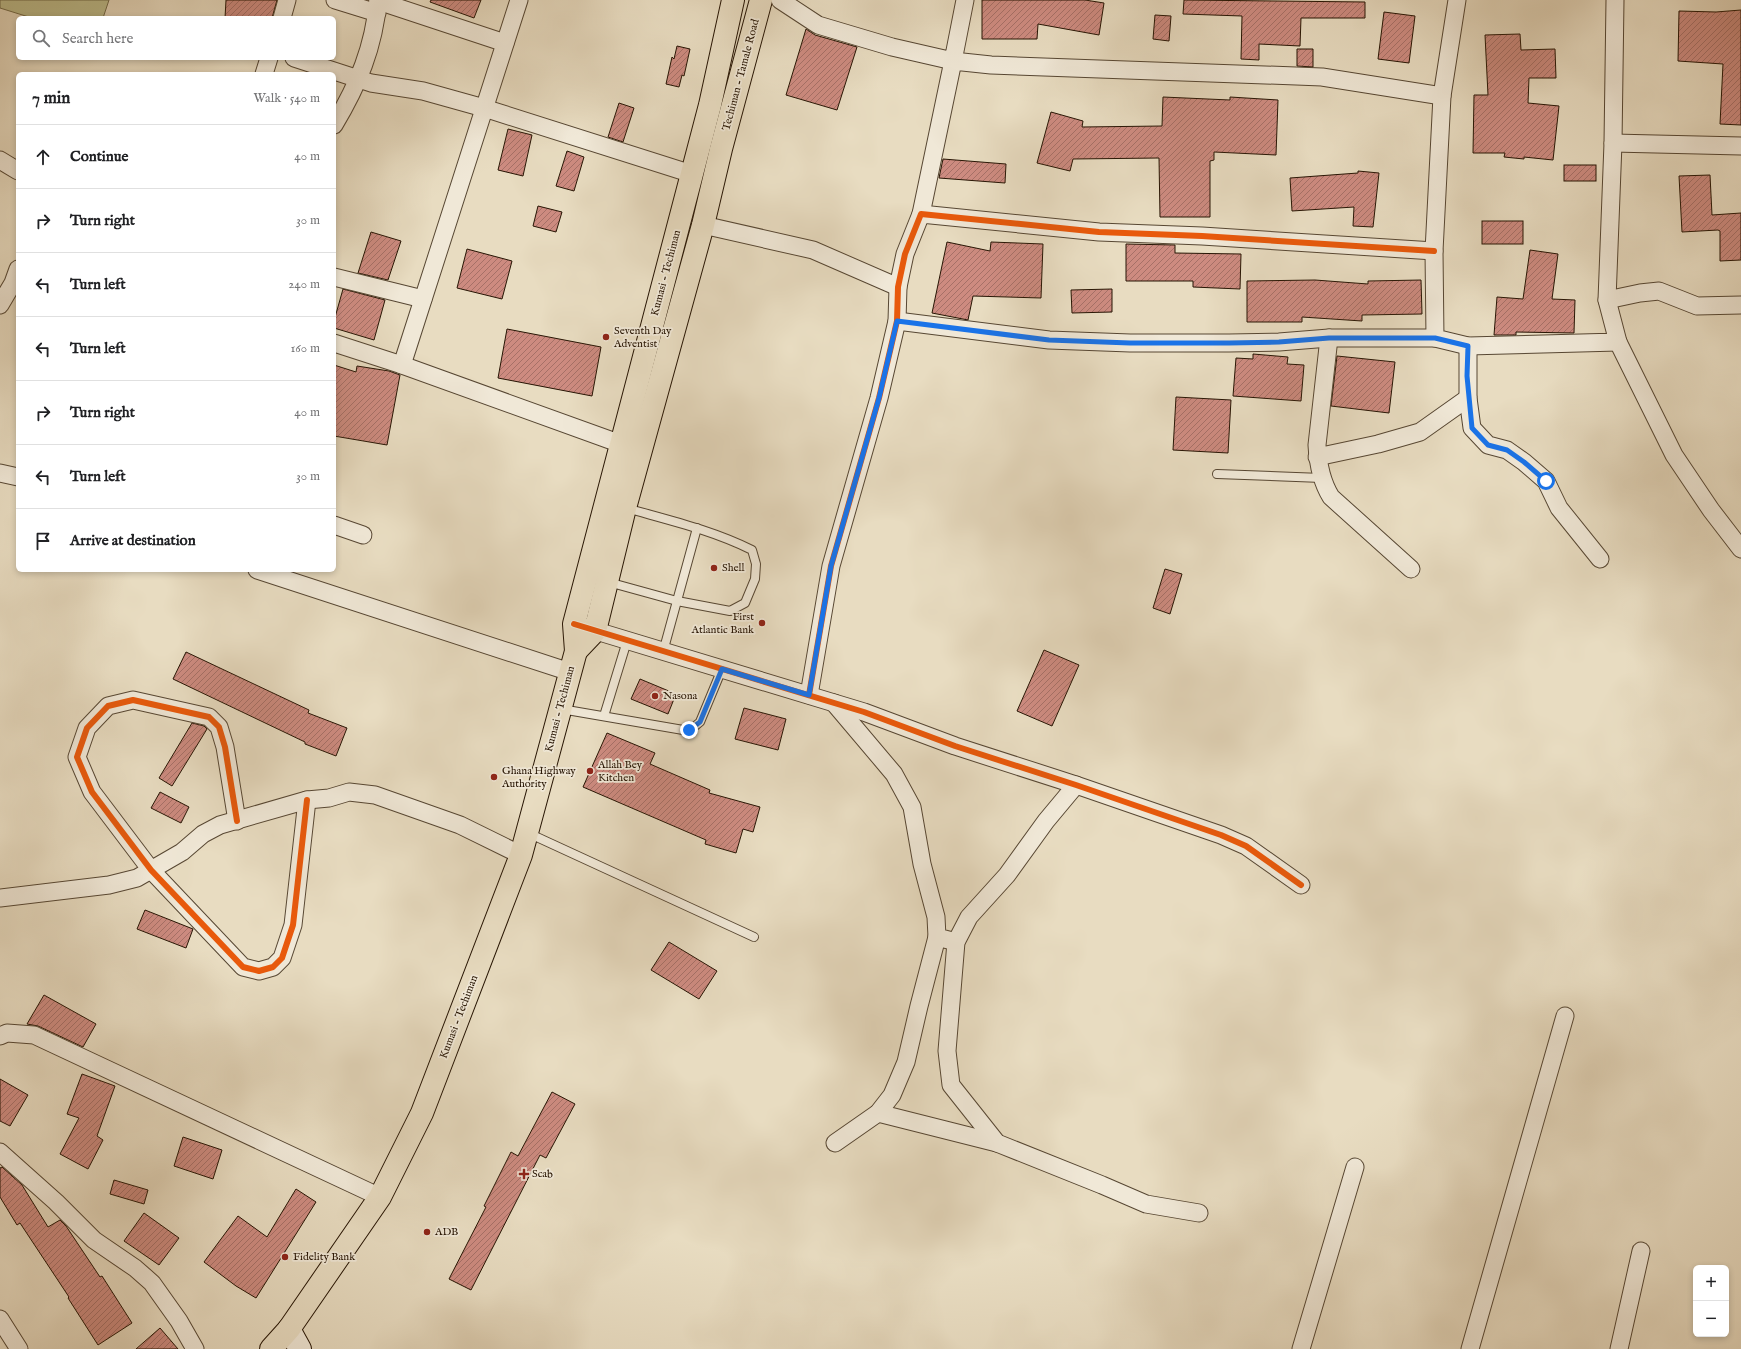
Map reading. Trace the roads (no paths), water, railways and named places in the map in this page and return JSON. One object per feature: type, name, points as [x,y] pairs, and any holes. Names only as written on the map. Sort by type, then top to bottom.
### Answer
[{"type":"highway","name":"Techiman - Tamale Road","points":[[710,105],[734,0]]},
{"type":"highway","name":"Techiman - Tamale Road","points":[[721,149],[761,0]]},
{"type":"highway","name":"Kumasi - Techiman","points":[[271,1349],[289,1329],[380,1197],[422,1113],[521,855],[576,651],[574,624],[710,105]]},
{"type":"highway","name":"Kumasi - Techiman","points":[[576,651],[595,631],[625,508],[703,225],[721,149]]},
{"type":"street","points":[[283,16],[287,0]]},
{"type":"street","points":[[336,0],[378,5],[505,43]]},
{"type":"street","points":[[402,365],[519,0]]},
{"type":"street","points":[[780,0],[818,25],[892,47],[953,61],[991,65],[1322,77],[1442,96]]},
{"type":"street","points":[[809,695],[831,566],[879,398],[897,321],[898,287],[905,254],[921,214],[965,0]]},
{"type":"street","points":[[1435,338],[1434,251],[1442,96],[1457,0]]},
{"type":"street","points":[[1615,0],[1613,143],[1607,300],[1618,342],[1674,455],[1711,510],[1741,549]]},
{"type":"street","points":[[336,121],[359,79],[369,52],[378,5]]},
{"type":"street","points":[[265,72],[268,60]]},
{"type":"street","points":[[300,60],[371,83],[423,91],[484,108],[692,174]]},
{"type":"street","points":[[1613,143],[1741,146]]},
{"type":"street","points":[[0,160],[16,170]]},
{"type":"street","points":[[921,214],[1099,232],[1202,236],[1434,251]]},
{"type":"street","points":[[703,225],[813,250],[898,287]]},
{"type":"street","points":[[0,305],[13,283],[16,275]]},
{"type":"street","points":[[336,277],[423,299]]},
{"type":"street","points":[[1607,300],[1640,293],[1659,291],[1697,306],[1741,306]]},
{"type":"street","points":[[897,321],[1057,341],[1229,343],[1279,342],[1329,338],[1435,338],[1468,346],[1618,342]]},
{"type":"street","points":[[1329,338],[1317,445],[1317,457],[1324,486],[1331,497],[1411,569]]},
{"type":"street","points":[[336,345],[402,365],[621,444]]},
{"type":"street","points":[[1468,346],[1468,398],[1472,428],[1488,445],[1507,450],[1546,481],[1560,508],[1600,559]]},
{"type":"street","points":[[1317,457],[1378,444],[1420,432],[1468,398]]},
{"type":"street","points":[[0,473],[16,477]]},
{"type":"street","points":[[336,526],[363,535]]},
{"type":"street","points":[[263,572],[570,672]]},
{"type":"street","points":[[574,624],[864,712],[955,746],[1076,785],[1221,835],[1240,844],[1272,864],[1301,885]]},
{"type":"street","points":[[237,820],[225,747],[219,727],[209,717],[133,700],[108,706],[87,728],[78,757],[92,792],[151,870],[243,967],[259,971],[273,967],[282,958],[293,925],[306,800]]},
{"type":"street","points":[[834,703],[894,774],[912,807],[922,864],[936,917],[937,937],[906,1062],[892,1096],[878,1114],[835,1143]]},
{"type":"street","points":[[997,1143],[951,1085],[947,1051],[956,942],[969,916],[1007,874],[1046,821],[1076,785]]},
{"type":"street","points":[[0,898],[109,885],[137,878],[182,852],[209,831],[220,825],[306,800],[329,798],[350,792],[375,796],[460,825],[521,855]]},
{"type":"street","points":[[937,937],[956,942]]},
{"type":"street","points":[[1470,1349],[1565,1016]]},
{"type":"street","points":[[0,1036],[7,1033],[34,1036],[380,1197]]},
{"type":"street","points":[[878,1114],[997,1143],[1146,1204],[1199,1213]]},
{"type":"street","points":[[0,1152],[56,1202],[94,1240],[135,1268],[152,1283],[179,1321],[195,1349]]},
{"type":"street","points":[[1301,1349],[1355,1167]]},
{"type":"street","points":[[1619,1349],[1641,1251]]},
{"type":"street","points":[[0,1319],[19,1349]]},
{"type":"street","points":[[289,1329],[300,1349]]},
{"type":"lane","points":[[1217,474],[1322,478]]},
{"type":"lane","points":[[607,582],[677,601],[730,611],[745,603],[756,579],[756,564],[752,550],[736,542],[697,528],[625,508]]},
{"type":"lane","points":[[663,652],[697,528]]},
{"type":"lane","points":[[604,716],[627,641]]},
{"type":"lane","points":[[561,709],[689,730],[700,722],[722,669]]},
{"type":"lane","points":[[527,833],[754,937]]},
{"type":"place","name":"Seventh Day Adventist","points":[[606,337]]},
{"type":"place","name":"Shell","points":[[714,568]]},
{"type":"place","name":"First Atlantic Bank","points":[[762,623]]},
{"type":"place","name":"Nasona","points":[[655,696]]},
{"type":"place","name":"Allah Bey Kitchen","points":[[590,771]]},
{"type":"place","name":"Ghana Highway Authority","points":[[494,777]]},
{"type":"place","name":"Scab","points":[[524,1174]]},
{"type":"place","name":"ADB","points":[[427,1232]]},
{"type":"place","name":"Fidelity Bank","points":[[285,1257]]}]
